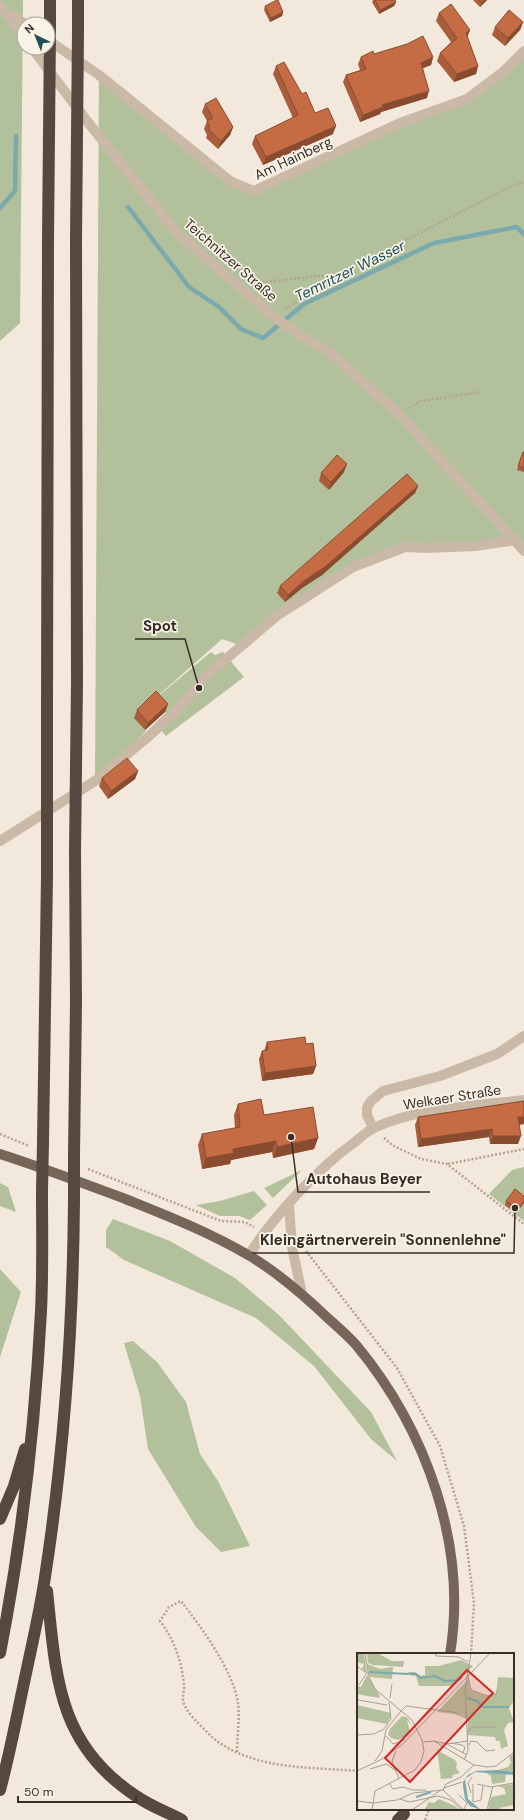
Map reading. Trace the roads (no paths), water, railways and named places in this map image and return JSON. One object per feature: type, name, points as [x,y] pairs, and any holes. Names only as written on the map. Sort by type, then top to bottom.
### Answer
[{"type":"highway","points":[[50,0],[50,16]]},
{"type":"highway","points":[[0,1790],[8,1761],[45,1578],[58,1484],[74,1274],[77,682],[76,238],[78,0]]},
{"type":"highway","points":[[0,1654],[23,1521],[34,1419],[41,1310],[47,876],[49,56]]},
{"type":"highway","points":[[0,1519],[14,1486],[34,1419]]},
{"type":"highway","points":[[45,1578],[54,1661],[63,1702],[72,1727],[87,1751],[109,1776],[137,1797],[182,1820]]},
{"type":"main road","points":[[0,1154],[64,1176],[168,1216],[249,1255],[302,1294],[356,1344],[383,1380],[404,1416],[423,1456],[436,1491],[446,1530],[453,1567],[455,1607],[450,1653]]},
{"type":"street","points":[[1,7],[16,18]]},
{"type":"street","points":[[1,7],[16,27]]},
{"type":"street","name":"Am Hainberg","points":[[56,42],[230,181],[254,191],[400,123],[467,99],[503,72],[524,51]]},
{"type":"street","name":"Teichnitzer Straße","points":[[38,56],[87,121],[177,233],[273,316],[298,334],[329,352],[399,414],[516,540],[524,551]]},
{"type":"street","points":[[0,841],[95,780],[148,737],[179,708],[207,675],[278,615],[353,567],[405,547],[426,548],[474,546],[516,540]]},
{"type":"street","points":[[373,1128],[367,1115],[367,1108],[370,1102],[383,1091],[440,1076],[497,1054],[524,1036]]},
{"type":"street","name":"Welkaer Straße","points":[[249,1255],[264,1233],[334,1157],[373,1128],[400,1118],[441,1110],[524,1100]]},
{"type":"street","points":[[289,1205],[293,1252],[302,1294]]},
{"type":"waterway","points":[[0,208],[15,191],[16,136]]},
{"type":"waterway","name":"Temritzer Wasser","points":[[128,207],[189,287],[219,307],[241,329],[263,338],[304,304],[434,243],[516,227],[524,234]]},
{"type":"place","name":"Spot","points":[[199,688]]},
{"type":"place","name":"Autohaus Beyer","points":[[291,1137]]},
{"type":"place","name":"Kleingärtnerverein \"Sonnenlehne\"","points":[[515,1208]]}]
